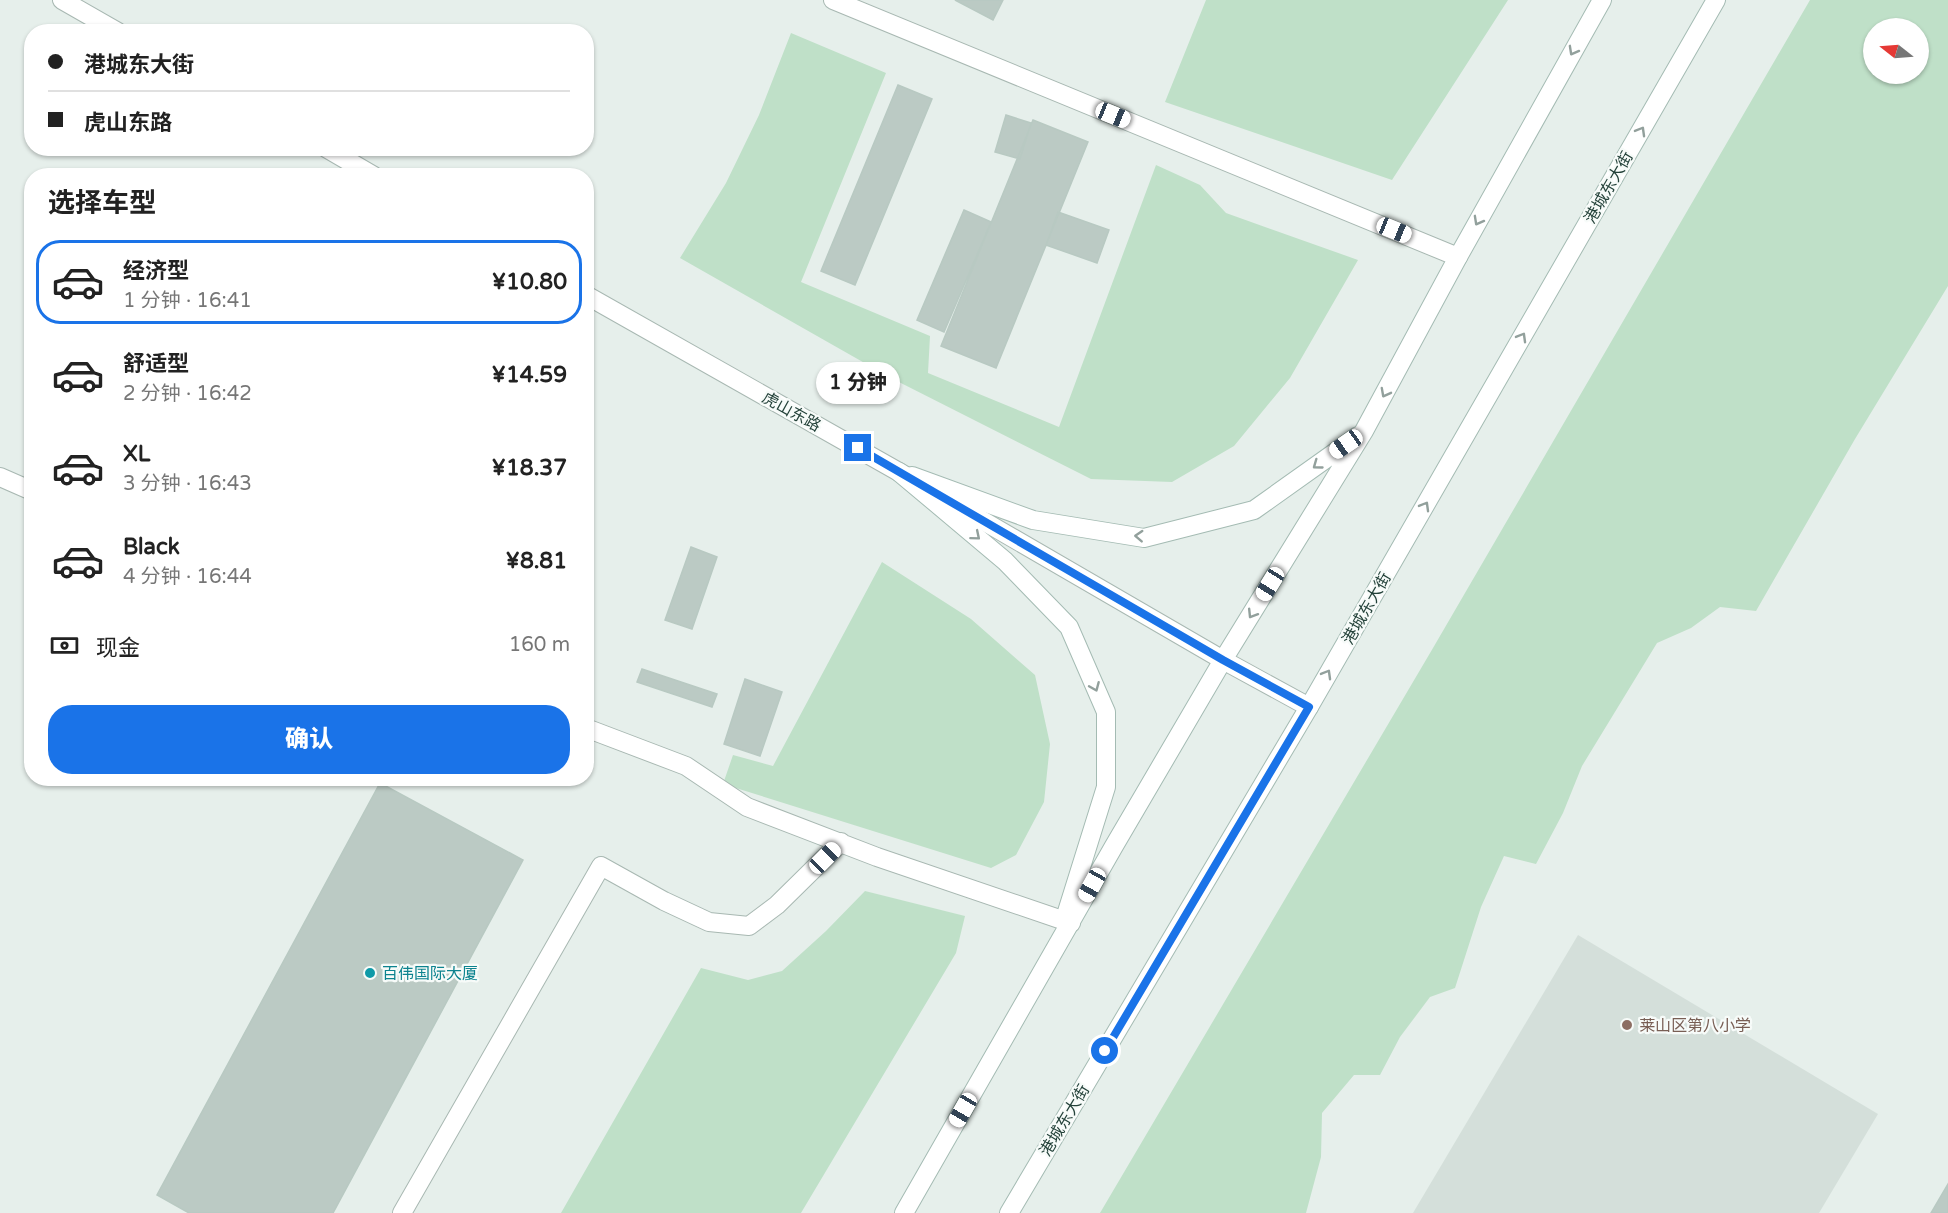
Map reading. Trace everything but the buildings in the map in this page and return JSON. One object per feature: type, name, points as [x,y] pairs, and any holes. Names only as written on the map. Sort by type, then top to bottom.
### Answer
[{"type":"main road","points":[[62,0],[104,24]]},
{"type":"main road","points":[[833,0],[1458,257]]},
{"type":"main road","points":[[904,1213],[1046,967],[1067,922],[1223,660],[1364,431],[1458,257],[1602,0]]},
{"type":"main road","name":"港城东大街","points":[[1009,1213],[1309,707],[1716,0]]},
{"type":"main road","points":[[340,156],[360,168]]},
{"type":"main road","name":"虎山东路","points":[[594,300],[1309,707]]},
{"type":"main road","points":[[899,472],[1033,520],[1144,538],[1254,510],[1364,431]]},
{"type":"main road","points":[[899,472],[1005,561],[1069,627],[1106,712],[1106,787],[1067,922]]},
{"type":"main road","points":[[0,477],[24,488]]},
{"type":"main road","points":[[594,731],[686,766],[747,807],[841,843],[1067,922]]},
{"type":"main road","points":[[402,1213],[601,866],[709,922],[749,926],[777,905],[841,843]]},
{"type":"shaded area","name":"莱山区第八小学","points":[[1578,935],[1878,1114],[1819,1213],[1413,1213]]},
{"type":"green space","points":[[1206,0],[1508,0],[1392,180],[1165,102]]},
{"type":"green space","points":[[1810,0],[1948,0],[1948,286],[1855,439],[1756,611],[1720,607],[1691,628],[1657,643],[1582,766],[1563,813],[1536,864],[1504,856],[1481,907],[1455,988],[1430,997],[1400,1037],[1380,1075],[1354,1075],[1322,1113],[1321,1157],[1306,1213],[1100,1213],[1433,648]]},
{"type":"green space","points":[[791,33],[886,73],[801,282],[930,336],[928,373],[1059,427],[1156,165],[1200,185],[1226,213],[1358,260],[1290,378],[1234,446],[1172,482],[1091,479],[891,378],[680,258],[726,183],[759,115]]},
{"type":"green space","points":[[882,562],[971,619],[1035,675],[1050,744],[1044,802],[1016,855],[991,868],[723,784],[733,755],[773,766]]},
{"type":"green space","points":[[865,891],[965,916],[956,953],[801,1213],[561,1213],[701,968],[748,980],[782,971]]},
{"type":"place","name":"百伟国际大厦","points":[[370,973]]},
{"type":"place","name":"莱山区第八小学","points":[[1627,1025]]},
{"type":"route","points":[[858,448],[1223,660],[1309,707],[1105,1051]]}]
